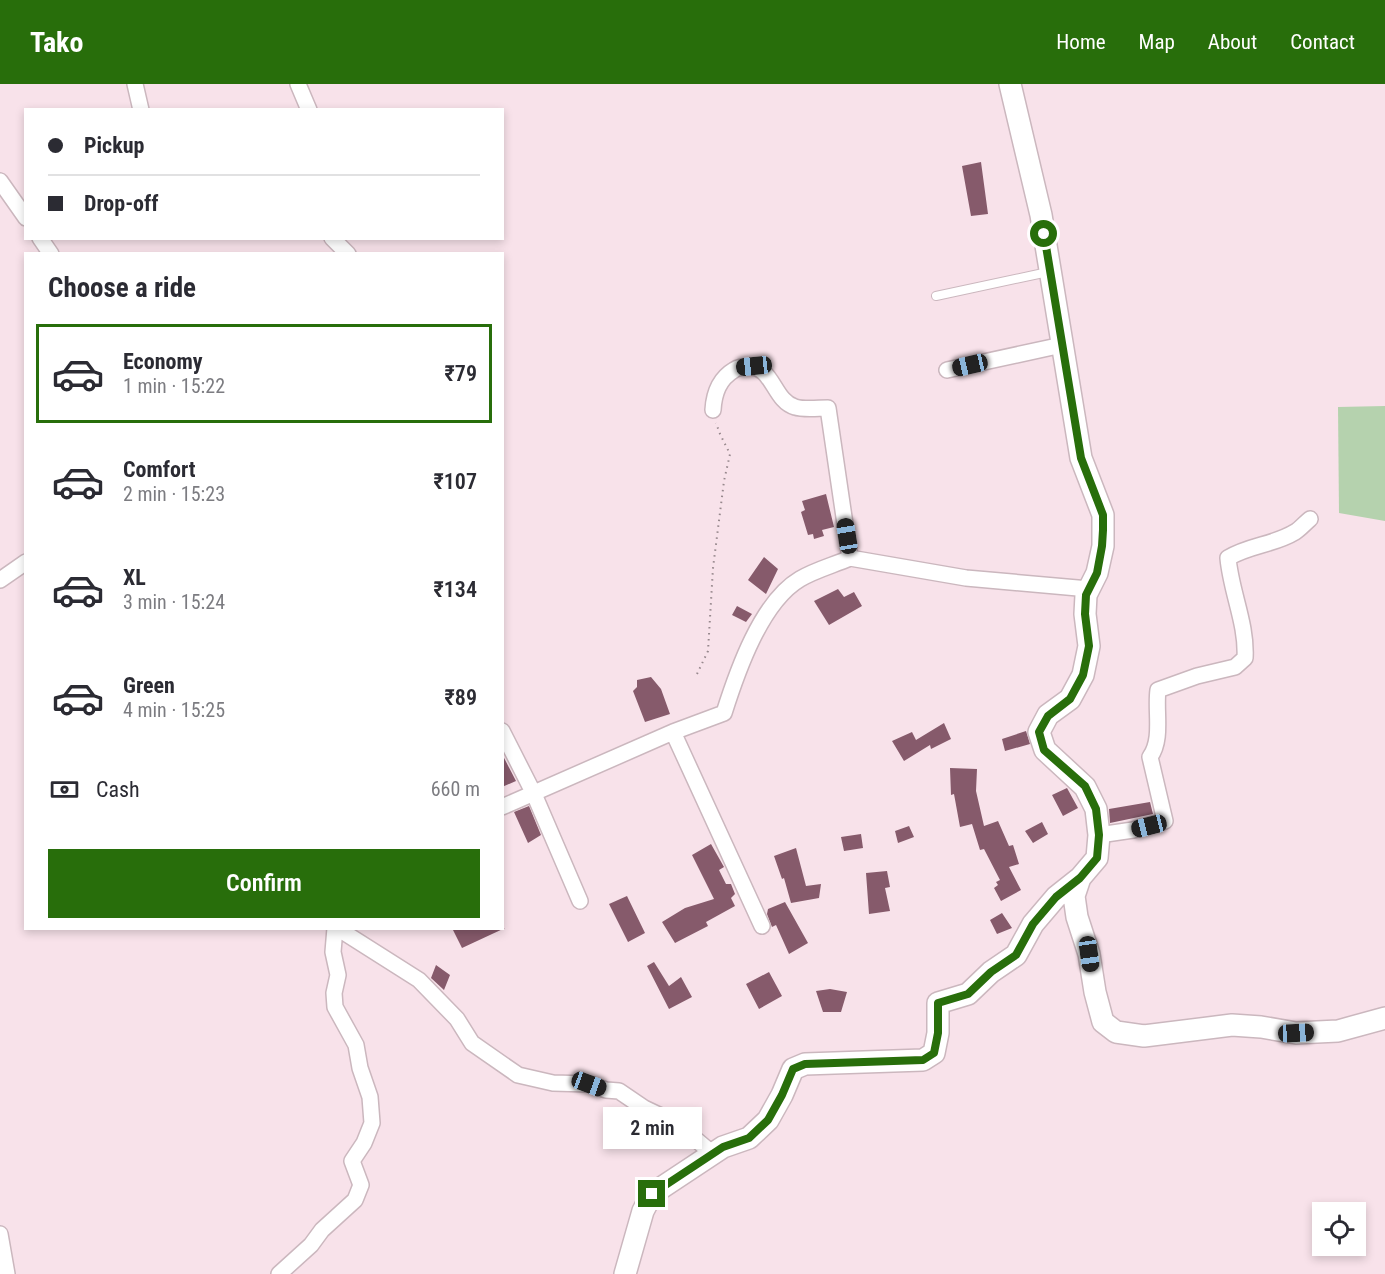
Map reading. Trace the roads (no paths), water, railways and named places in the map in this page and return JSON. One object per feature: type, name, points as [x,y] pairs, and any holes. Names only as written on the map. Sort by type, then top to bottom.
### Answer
[{"type":"street","points":[[135,84],[141,108]]},
{"type":"street","points":[[298,84],[308,108]]},
{"type":"street","points":[[625,1274],[644,1211],[652,1194],[723,1147],[749,1138],[768,1120],[793,1069],[805,1064],[923,1060],[934,1053],[938,1033],[938,1003],[968,994],[991,972],[1016,955],[1033,924],[1056,897],[1080,878],[1097,858],[1099,835],[1096,809],[1085,786],[1044,750],[1039,732],[1048,716],[1070,699],[1083,675],[1089,646],[1085,614],[1086,595],[1097,573],[1102,546],[1103,515],[1081,458],[1041,215],[1011,84]]},
{"type":"street","points":[[0,181],[24,215]]},
{"type":"street","points":[[334,240],[346,252]]},
{"type":"street","points":[[947,370],[1062,345]]},
{"type":"street","points":[[712,410],[714,395],[725,376],[737,368],[754,366],[764,372],[782,399],[794,407],[828,408],[850,558]]},
{"type":"street","points":[[1099,835],[1165,822],[1150,757],[1157,747],[1158,690],[1197,676],[1235,667],[1245,658],[1246,644],[1229,574],[1228,558],[1240,550],[1270,543],[1296,531],[1310,519]]},
{"type":"street","points":[[504,806],[673,732],[724,713],[751,639],[779,597],[799,580],[850,558],[966,578],[1089,589]]},
{"type":"street","points":[[0,580],[24,563]]},
{"type":"street","points":[[673,732],[762,926]]},
{"type":"street","points":[[504,735],[534,794],[580,901]]},
{"type":"street","points":[[1080,878],[1074,896],[1077,917],[1089,954],[1103,1022],[1116,1032],[1143,1036],[1233,1025],[1296,1033],[1338,1031],[1385,1018]]},
{"type":"street","points":[[279,1274],[311,1245],[322,1230],[356,1200],[361,1185],[352,1161],[364,1143],[372,1123],[370,1097],[360,1068],[356,1045],[335,1007],[334,993],[338,975],[333,952],[336,930]]},
{"type":"street","points":[[339,930],[419,980],[457,1019],[472,1043],[519,1075],[553,1083],[589,1084],[606,1090],[619,1091],[644,1108],[680,1127],[713,1154]]},
{"type":"street","points":[[0,1234],[7,1274]]},
{"type":"lane","points":[[936,296],[1050,271]]}]
